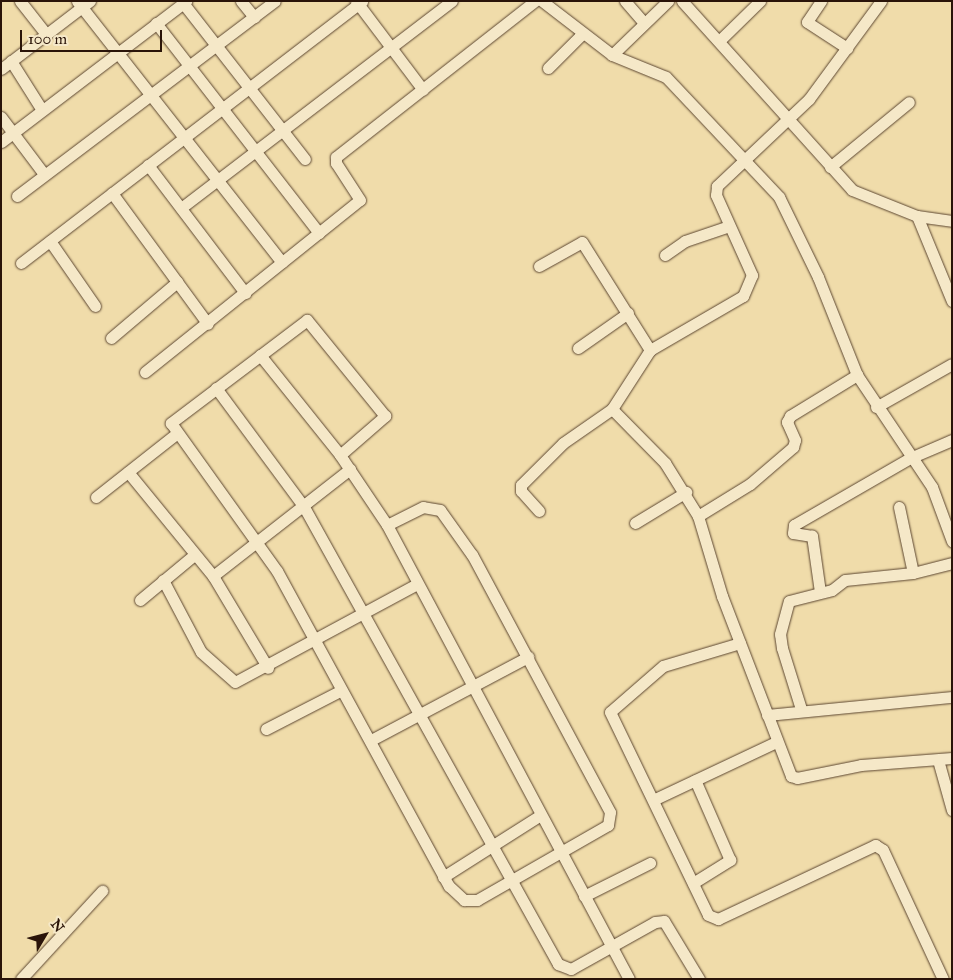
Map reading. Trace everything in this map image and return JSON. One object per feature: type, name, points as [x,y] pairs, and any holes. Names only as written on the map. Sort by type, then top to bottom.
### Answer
[{"type":"street","points":[[20,1],[46,34]]},
{"type":"street","points":[[241,1],[254,18]]},
{"type":"street","points":[[17,196],[275,1]]},
{"type":"street","points":[[181,208],[452,1]]},
{"type":"street","points":[[145,372],[208,324],[361,199],[336,163],[336,157],[535,1]]},
{"type":"street","points":[[542,1],[582,34],[612,55],[666,77],[787,209],[857,375],[910,458],[932,487],[952,541]]},
{"type":"street","points":[[625,1],[644,23]]},
{"type":"street","points":[[612,55],[668,1]]},
{"type":"street","points":[[682,1],[720,40],[788,121],[858,195],[916,216],[952,220]]},
{"type":"street","points":[[720,40],[760,1]]},
{"type":"street","points":[[821,1],[807,22],[847,48]]},
{"type":"street","points":[[538,511],[521,491],[522,485],[558,447],[612,409],[650,350],[743,296],[752,274],[729,226],[716,191],[743,159],[788,121],[847,48],[881,1]]},
{"type":"street","points":[[1,142],[185,2],[215,47],[304,159]]},
{"type":"street","points":[[21,263],[359,2],[423,90]]},
{"type":"street","points":[[42,110],[4,66],[83,3],[150,94],[282,262]]},
{"type":"street","points":[[156,23],[319,233]]},
{"type":"street","points":[[548,68],[582,34]]},
{"type":"street","points":[[830,167],[909,102]]},
{"type":"street","points":[[1,117],[44,174]]},
{"type":"street","points":[[148,165],[245,293]]},
{"type":"street","points":[[112,193],[208,324]]},
{"type":"street","points":[[916,216],[951,297]]},
{"type":"street","points":[[665,255],[686,241],[729,226]]},
{"type":"street","points":[[50,241],[95,306]]},
{"type":"street","points":[[539,266],[582,242],[650,350]]},
{"type":"street","points":[[111,338],[177,282]]},
{"type":"street","points":[[578,348],[628,313]]},
{"type":"street","points":[[340,455],[382,423],[384,413],[307,320],[172,421],[176,434],[258,543],[316,640],[443,877],[460,897],[472,902],[608,825],[610,818],[528,657],[472,555],[440,510],[423,507],[387,525]]},
{"type":"street","points":[[260,354],[340,455],[387,525],[540,816],[629,979]]},
{"type":"street","points":[[876,407],[952,364]]},
{"type":"street","points":[[698,516],[750,484],[793,447],[786,422],[790,416],[857,375]]},
{"type":"street","points":[[216,388],[304,507],[364,612],[510,882],[563,968],[571,969],[611,946],[664,921],[699,979]]},
{"type":"street","points":[[612,409],[665,463],[686,492],[698,516],[740,643],[776,742],[794,778],[861,765],[952,758]]},
{"type":"street","points":[[96,497],[176,434]]},
{"type":"street","points":[[820,592],[812,536],[795,534],[792,528],[910,458],[952,440]]},
{"type":"street","points":[[213,576],[258,543],[350,469]]},
{"type":"street","points":[[128,472],[213,576],[268,668]]},
{"type":"street","points":[[635,522],[686,492]]},
{"type":"street","points":[[899,507],[912,573]]},
{"type":"street","points":[[140,600],[194,555]]},
{"type":"street","points":[[801,709],[780,634],[789,601],[820,592],[845,580],[912,573],[952,563]]},
{"type":"street","points":[[164,580],[201,652],[232,680],[238,682],[268,668],[364,612],[417,584]]},
{"type":"street","points":[[740,643],[663,666],[610,710],[708,915],[718,919],[871,846],[880,846],[943,979]]},
{"type":"street","points":[[371,740],[528,657]]},
{"type":"street","points":[[266,729],[342,690]]},
{"type":"street","points":[[767,715],[801,709],[952,697]]},
{"type":"street","points":[[653,800],[776,742]]},
{"type":"street","points":[[938,760],[952,810]]},
{"type":"street","points":[[693,883],[730,860],[695,780]]},
{"type":"street","points":[[443,877],[540,816]]},
{"type":"street","points":[[584,896],[650,862]]},
{"type":"street","points":[[21,979],[102,891]]}]
